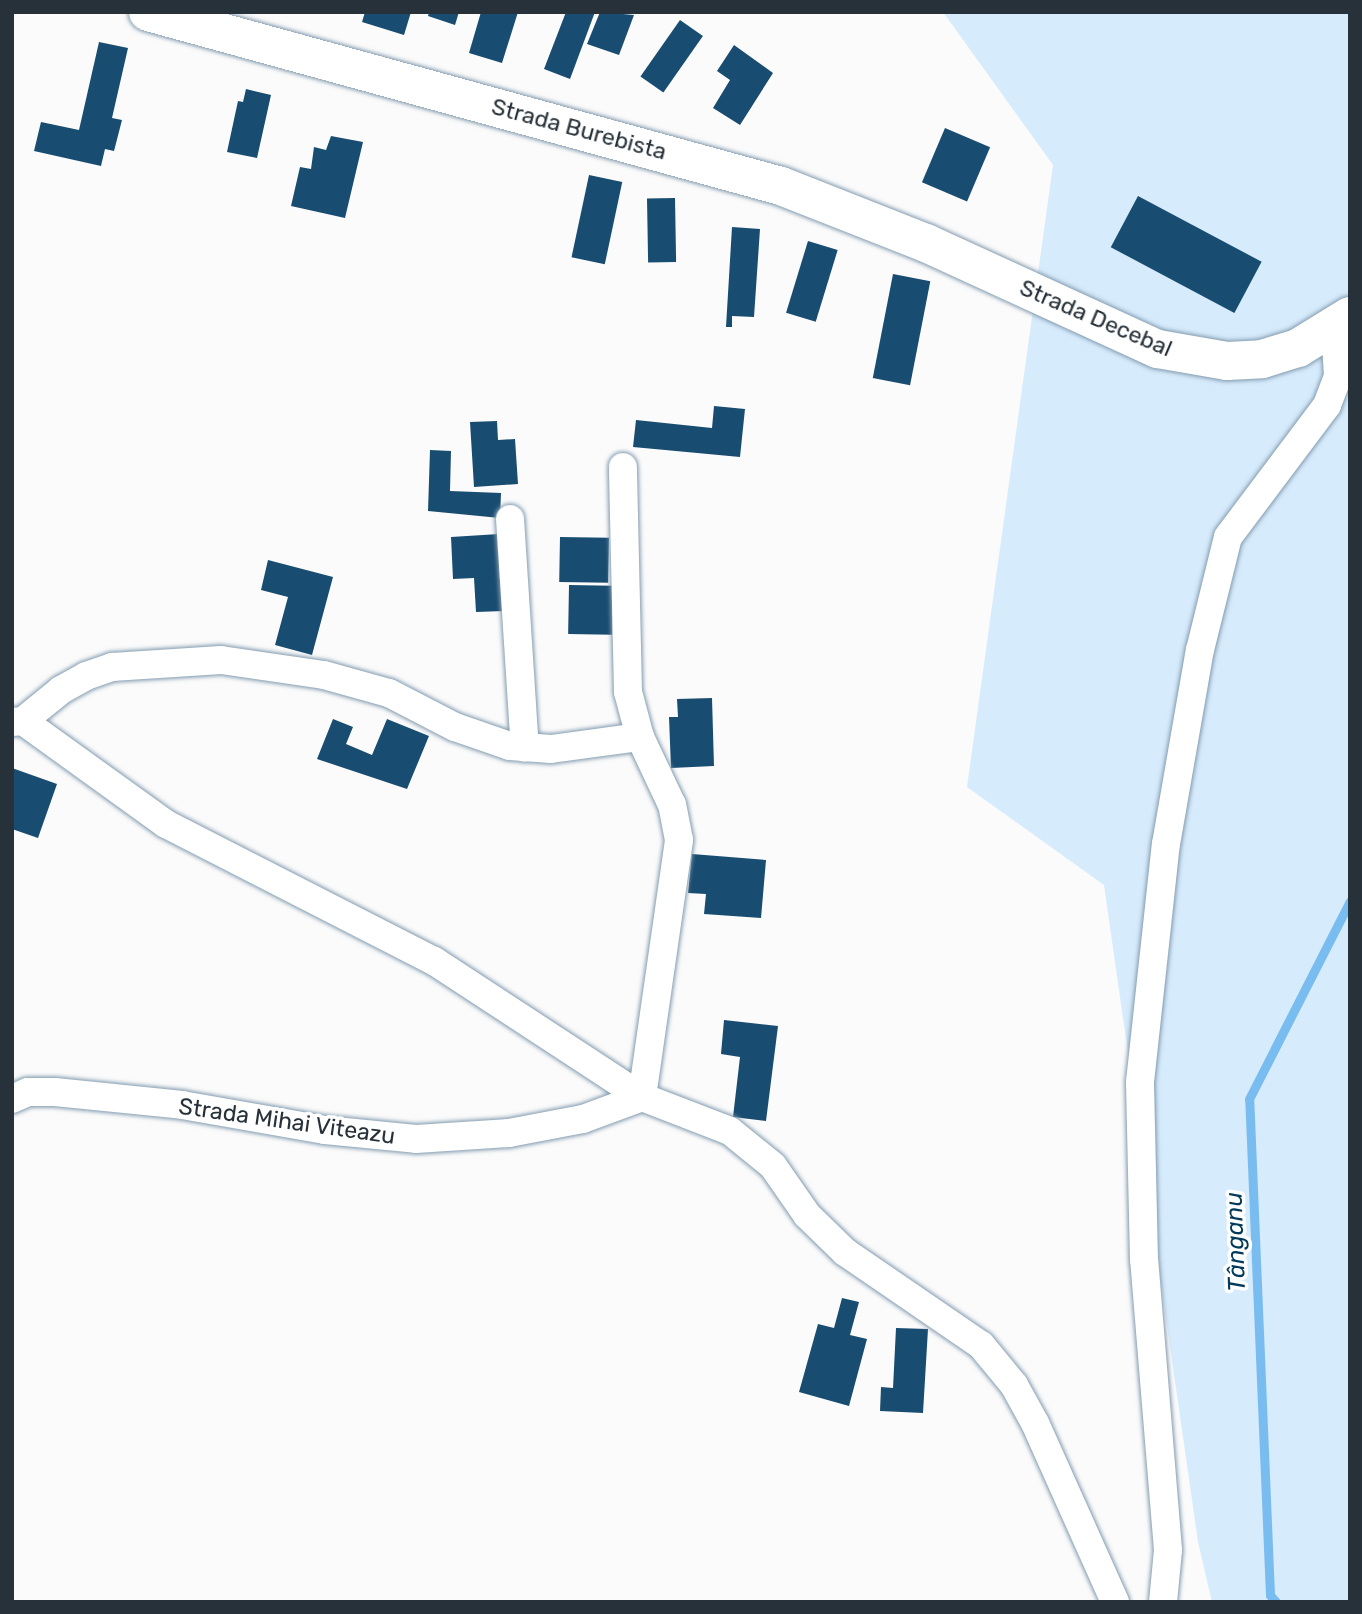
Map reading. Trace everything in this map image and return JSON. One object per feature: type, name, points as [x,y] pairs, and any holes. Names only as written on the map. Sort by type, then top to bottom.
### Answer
[{"type":"main road","name":"Strada Burebista","points":[[148,12],[781,186],[853,212],[999,277]]},
{"type":"main road","name":"Strada Decebal","points":[[999,277],[1158,349],[1196,357],[1262,359],[1298,348],[1342,322]]},
{"type":"street","points":[[1163,1602],[1168,1550],[1144,1260],[1140,1082],[1166,844],[1200,650],[1228,537],[1327,405],[1338,376],[1342,322]]},
{"type":"street","points":[[623,467],[628,692],[640,737],[672,805],[680,840],[642,1097]]},
{"type":"street","points":[[510,519],[526,748]]},
{"type":"street","points":[[640,737],[526,748],[486,740],[388,693],[324,675],[221,660],[112,667],[61,690],[18,722],[166,824],[434,961],[642,1097],[730,1131],[773,1166],[807,1215],[845,1252],[981,1345],[1014,1385],[1035,1423],[1115,1602]]},
{"type":"street","name":"Strada Mihai Viteazu","points":[[12,1099],[29,1092],[55,1092],[182,1105],[325,1130],[416,1139],[509,1133],[570,1122],[642,1097]]},
{"type":"shaded area","points":[[943,12],[1350,12],[1350,1602],[1212,1602],[1198,1542],[1104,885],[967,787],[1053,165]]},
{"type":"building","points":[[365,12],[411,12],[404,35],[362,22]]},
{"type":"building","points":[[429,12],[459,12],[455,25],[428,16]]},
{"type":"building","points":[[481,12],[518,12],[502,63],[469,53]]},
{"type":"building","points":[[566,12],[595,12],[570,79],[544,69]]},
{"type":"building","points":[[600,12],[634,15],[619,55],[587,44]]},
{"type":"building","points":[[680,20],[703,36],[663,93],[640,77]]},
{"type":"building","points":[[99,42],[128,48],[112,118],[122,120],[114,151],[105,149],[101,166],[34,151],[41,122],[79,130]]},
{"type":"building","points":[[734,45],[773,73],[740,125],[713,108],[730,80],[717,71]]},
{"type":"building","points":[[246,89],[271,95],[257,158],[227,152],[238,101],[243,102]]},
{"type":"building","points":[[945,128],[990,147],[967,201],[922,182]]},
{"type":"building","points":[[331,136],[363,142],[345,218],[291,206],[300,167],[311,169],[314,147],[326,150]]},
{"type":"building","points":[[589,175],[622,182],[605,264],[572,257]]},
{"type":"building","points":[[1138,196],[1262,262],[1234,313],[1111,247]]},
{"type":"building","points":[[647,198],[675,198],[676,262],[648,262]]},
{"type":"building","points":[[732,227],[760,229],[754,317],[732,316],[732,327],[726,327]]},
{"type":"building","points":[[808,241],[838,250],[816,322],[786,313]]},
{"type":"building","points":[[893,274],[930,281],[910,385],[873,378]]},
{"type":"building","points":[[714,406],[745,409],[740,457],[633,447],[636,420],[712,428]]},
{"type":"building","points":[[497,421],[498,440],[515,439],[518,484],[474,487],[470,422]]},
{"type":"building","points":[[430,450],[451,451],[450,491],[501,493],[500,518],[428,511]]},
{"type":"building","points":[[499,534],[504,611],[476,612],[474,578],[453,579],[451,537]]},
{"type":"building","points":[[560,537],[609,538],[608,583],[559,582]]},
{"type":"building","points":[[268,560],[333,577],[312,655],[275,645],[288,597],[261,590]]},
{"type":"building","points":[[569,585],[613,586],[612,635],[568,634]]},
{"type":"building","points":[[712,698],[714,766],[671,768],[669,717],[678,717],[677,699]]},
{"type":"building","points":[[333,719],[353,727],[346,744],[372,755],[387,719],[429,736],[407,789],[317,759]]},
{"type":"building","points":[[12,768],[57,784],[38,838],[12,829]]},
{"type":"building","points":[[692,854],[766,860],[761,918],[704,914],[706,894],[688,893]]},
{"type":"building","points":[[724,1020],[778,1026],[766,1121],[733,1117],[740,1057],[721,1054]]},
{"type":"building","points":[[842,1298],[859,1302],[850,1335],[867,1339],[849,1406],[799,1392],[818,1324],[834,1328]]},
{"type":"building","points":[[896,1328],[928,1329],[923,1413],[880,1411],[881,1387],[893,1388]]},
{"type":"waterway","name":"Tânganu","points":[[1276,1602],[1270,1595],[1249,1099],[1350,901]]}]
